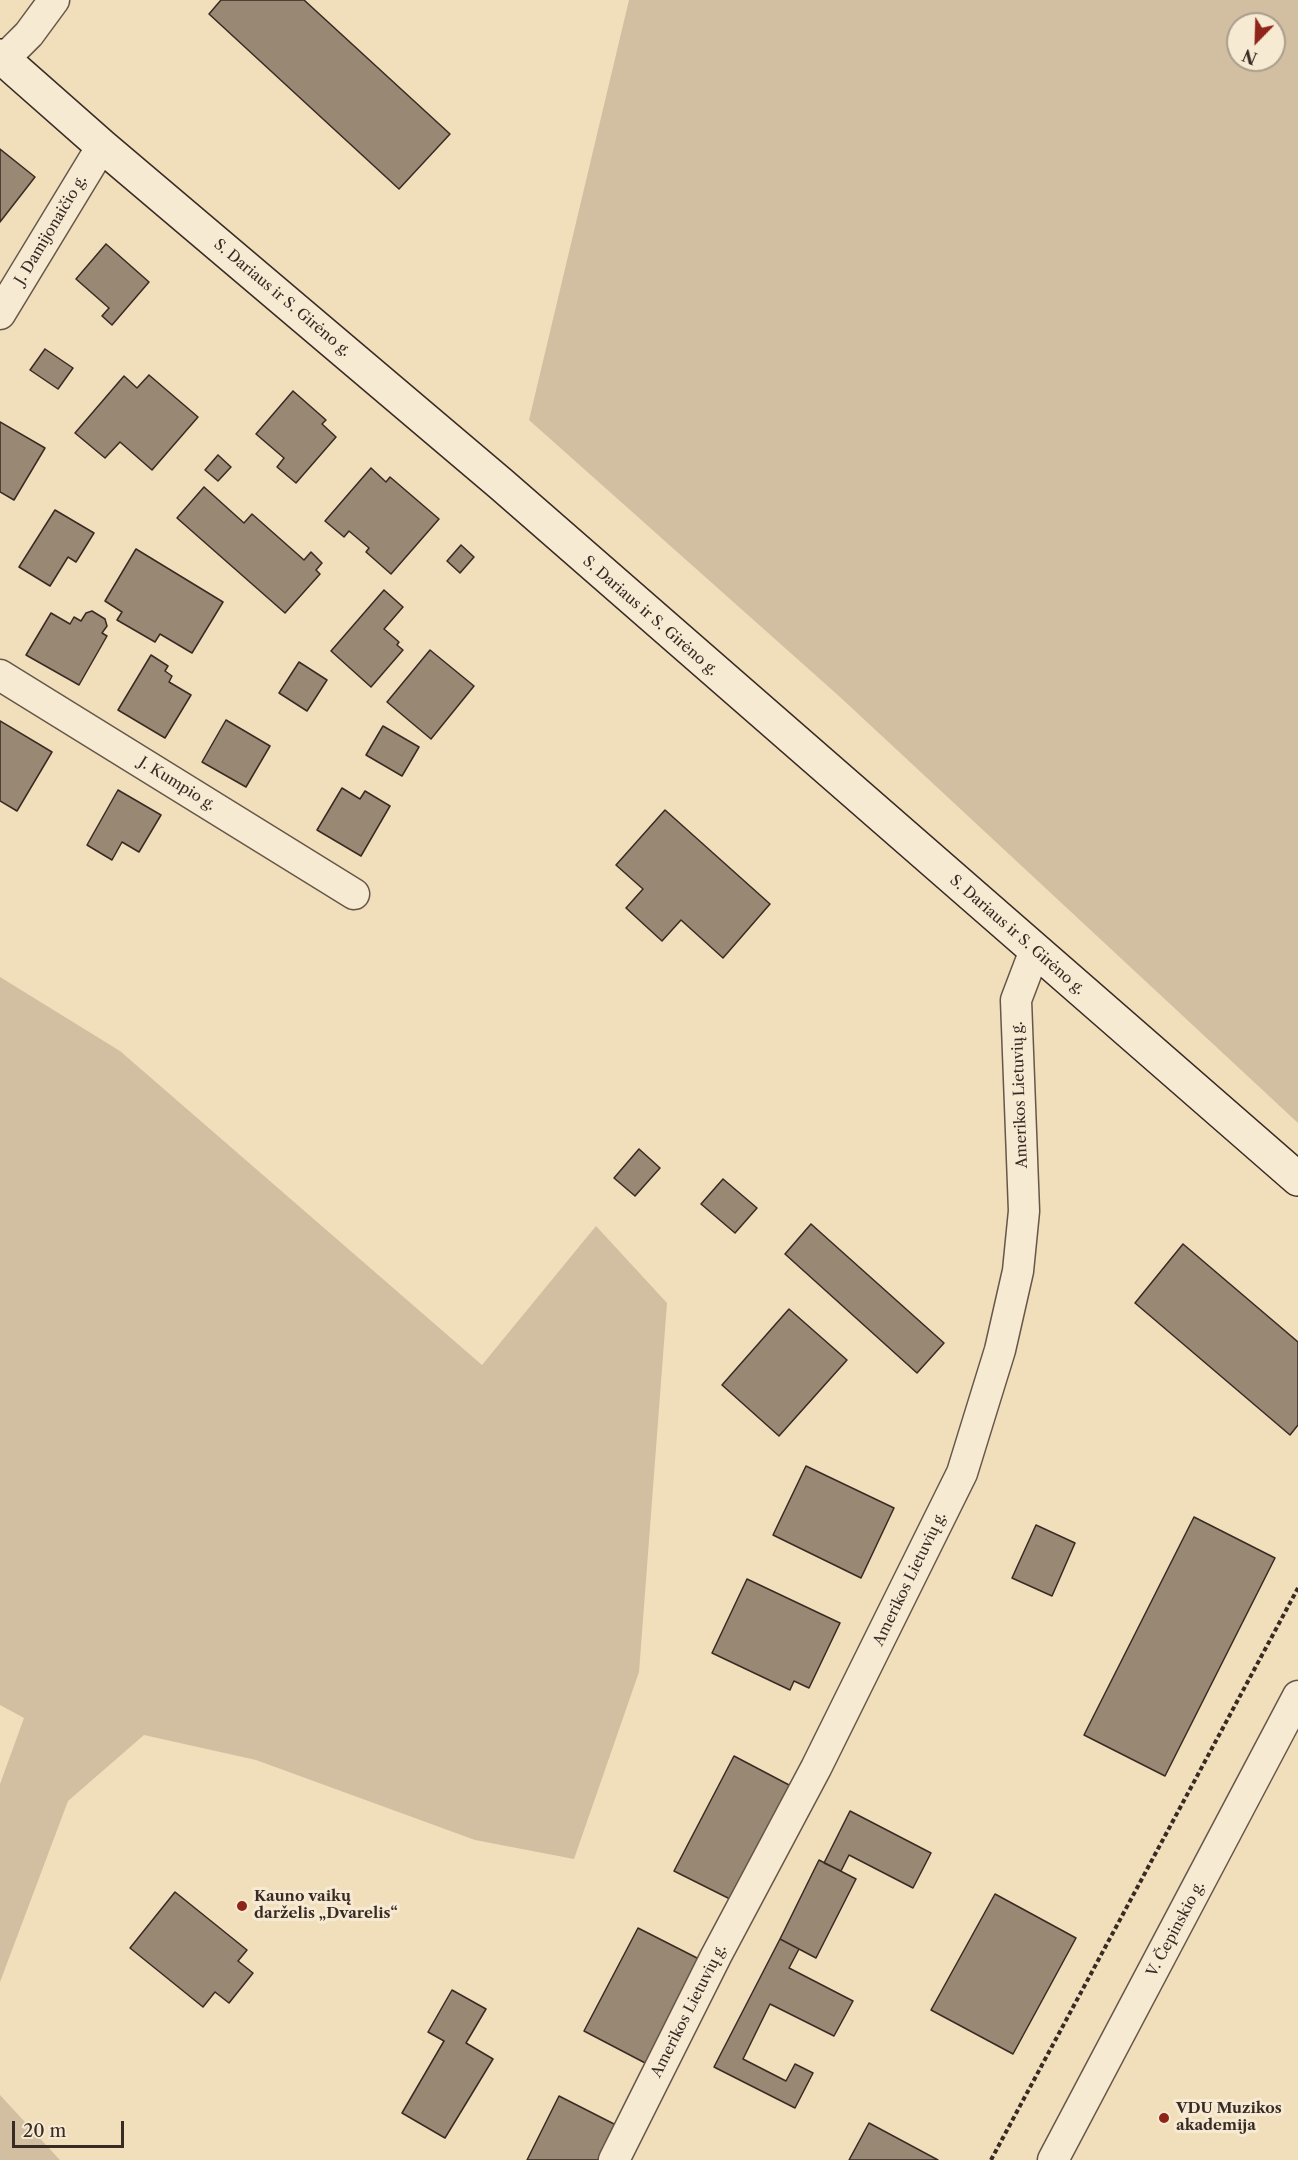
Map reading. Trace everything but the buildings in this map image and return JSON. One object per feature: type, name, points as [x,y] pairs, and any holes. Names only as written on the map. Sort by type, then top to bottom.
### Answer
[{"type":"street","points":[[2,58],[29,34],[54,0]]},
{"type":"street","name":"S. Dariaus ir S. Girėno g.","points":[[2,58],[102,146],[501,484],[1298,1179]]},
{"type":"street","name":"J. Damijonaičio g.","points":[[0,314],[102,146]]},
{"type":"street","name":"J. Kumpio g.","points":[[0,675],[354,894]]},
{"type":"street","name":"Amerikos Lietuvių g.","points":[[614,2160],[716,1956],[816,1768],[962,1473],[1000,1350],[1018,1271],[1024,1211],[1016,1000],[1035,950]]},
{"type":"street","name":"V. Čepinskio g.","points":[[1053,2160],[1298,1696]]},
{"type":"path","points":[[991,2160],[1298,1588]]},
{"type":"shaded area","points":[[629,0],[1298,0],[1298,1123],[840,697],[529,420]]},
{"type":"shaded area","points":[[0,977],[120,1051],[482,1365],[596,1226],[667,1303],[639,1672],[574,1859],[475,1840],[256,1760],[144,1735],[68,1801],[0,1982],[0,1784],[24,1718],[0,1705]]},
{"type":"shaded area","points":[[0,2095],[59,2159],[60,2160],[0,2160]]},
{"type":"place","name":"Kauno vaikų darželis „Dvarelis“","points":[[242,1906]]},
{"type":"place","name":"VDU Muzikos akademija","points":[[1164,2118]]}]
